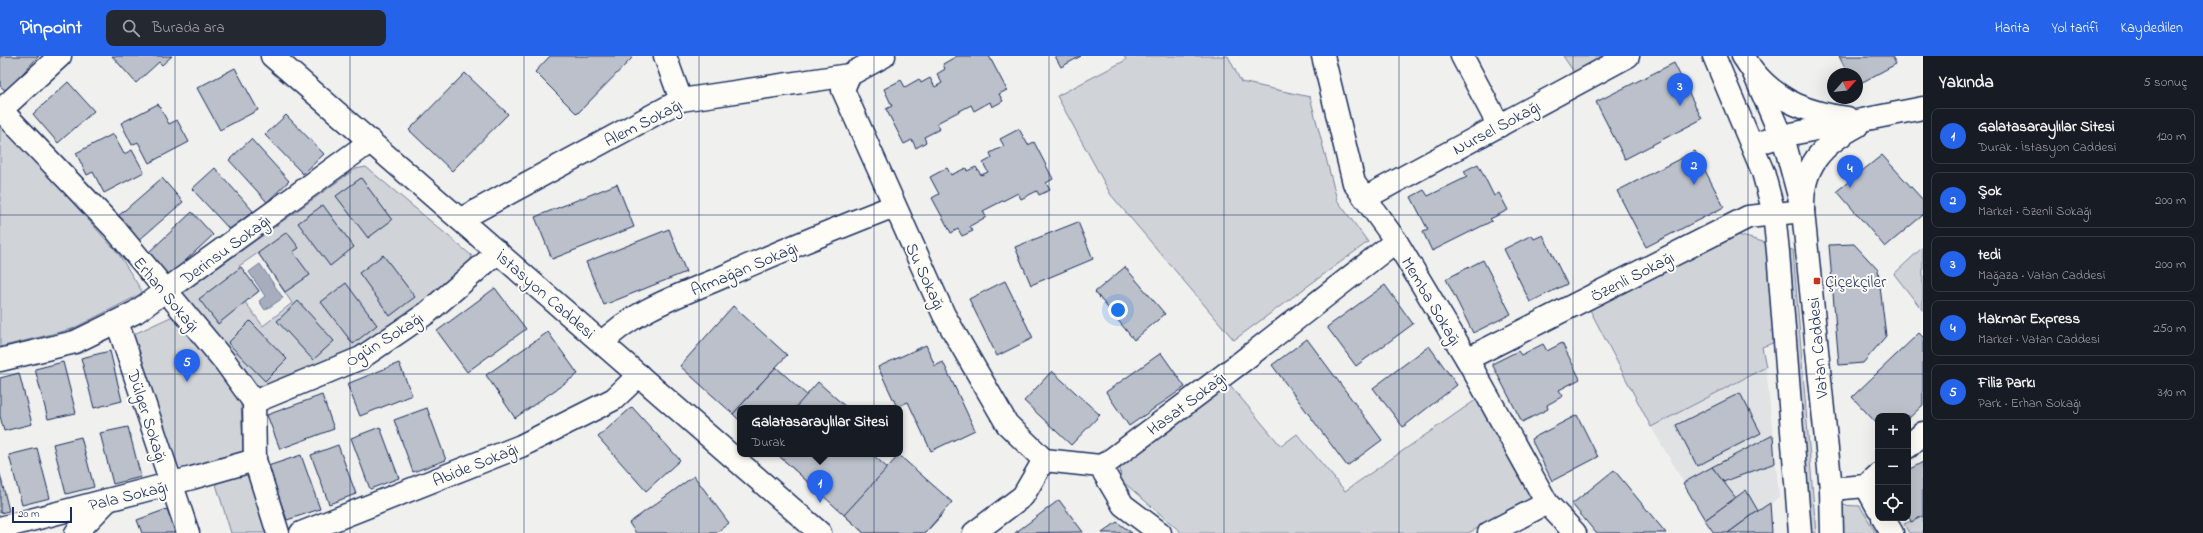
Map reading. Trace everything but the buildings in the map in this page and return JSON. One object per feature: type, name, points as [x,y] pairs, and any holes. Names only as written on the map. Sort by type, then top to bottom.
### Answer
[{"type":"street","points":[[1,109],[60,56]]},
{"type":"street","name":"İstasyon Caddesi","points":[[272,56],[820,533]]},
{"type":"street","points":[[665,56],[681,100]]},
{"type":"street","name":"Alem Sokağı","points":[[461,219],[681,100],[849,75],[884,56]]},
{"type":"street","name":"Memba Sokağı","points":[[1323,56],[1354,183],[1396,241],[1467,359],[1547,503],[1575,533]]},
{"type":"street","points":[[1462,56],[1499,126]]},
{"type":"street","name":"Nursel Sokağı","points":[[1365,198],[1628,56]]},
{"type":"street","name":"Vatan Caddesi","points":[[1714,56],[1763,172],[1774,213],[1800,533]]},
{"type":"street","points":[[1748,63],[1763,83],[1780,96],[1805,109],[1827,115],[1850,118],[1880,117]]},
{"type":"street","name":"Vatan Caddesi","points":[[1748,63],[1786,148],[1803,211],[1830,489],[1832,533]]},
{"type":"street","name":"Su Sokağı","points":[[849,75],[843,90],[944,315],[1008,424],[1044,460]]},
{"type":"street","points":[[1752,146],[1781,136],[1923,108]]},
{"type":"street","name":"Erhan Sokağı","points":[[1,109],[114,228],[165,292],[226,363],[254,402]]},
{"type":"street","points":[[1803,211],[1805,180],[1811,166],[1820,154],[1847,131],[1880,117]]},
{"type":"street","name":"Derinsu Sokağı","points":[[0,360],[76,342],[136,312],[371,141]]},
{"type":"street","name":"Armağan Sokağı","points":[[602,343],[614,330],[652,307],[773,254],[894,206]]},
{"type":"street","name":"Özenli Sokağı","points":[[1467,359],[1748,217],[1803,211]]},
{"type":"street","name":"Hasat Sokağı","points":[[1100,466],[1108,462],[1240,363],[1396,241]]},
{"type":"street","name":"Ogün Sokağı","points":[[254,402],[361,358],[427,313],[498,252]]},
{"type":"street","name":"Dülger Sokağı","points":[[117,322],[170,484],[188,533]]},
{"type":"street","name":"Abide Sokağı","points":[[301,533],[521,446],[614,399],[639,375]]},
{"type":"street","points":[[254,402],[255,460],[278,533]]},
{"type":"street","points":[[1911,444],[1923,433]]},
{"type":"street","name":"Pala Sokağı","points":[[0,528],[29,527],[108,500],[255,460]]},
{"type":"street","points":[[974,533],[1022,496],[1044,460],[1100,466],[1123,505],[1160,533]]},
{"type":"street","points":[[1830,489],[1872,481],[1875,494]]},
{"type":"street","points":[[76,533],[108,500]]},
{"type":"street","points":[[1489,533],[1547,503]]},
{"type":"street","points":[[1885,521],[1892,533]]},
{"type":"shaded area","points":[[1124,56],[1228,56],[1241,82],[1310,97],[1337,200],[1368,242],[1234,340],[1111,195],[1057,96],[1126,60]]},
{"type":"shaded area","points":[[1563,56],[1603,56],[1574,72]]},
{"type":"shaded area","points":[[0,126],[39,165],[118,253],[143,293],[72,329],[0,347]]},
{"type":"shaded area","points":[[366,167],[472,256],[469,265],[424,305],[356,349],[261,388],[253,386],[184,300],[183,293],[355,169]],"holes":[[[258,253],[292,303],[263,326],[245,302],[259,291],[239,266]]]},
{"type":"shaded area","points":[[1738,235],[1767,243],[1778,341],[1762,347],[1766,367],[1651,427],[1589,308]]},
{"type":"shaded area","points":[[1923,247],[1923,311],[1894,274]]},
{"type":"shaded area","points":[[1787,249],[1793,250],[1816,533],[1809,533]]},
{"type":"shaded area","points":[[177,314],[216,362],[241,402],[243,452],[176,471],[130,336]]},
{"type":"shaded area","points":[[1766,367],[1779,497],[1728,533],[1714,533],[1651,427]]},
{"type":"shaded area","points":[[1230,385],[1281,446],[1297,434],[1345,491],[1477,399],[1532,496],[1524,505],[1468,533],[1182,533],[1121,480],[1120,467]]},
{"type":"shaded area","points":[[247,472],[267,533],[231,533],[215,481]]},
{"type":"shaded area","points":[[1837,505],[1860,506],[1876,533],[1840,533]]},
{"type":"shaded area","points":[[1923,516],[1923,533],[1909,533],[1904,524]]},
{"type":"water","points":[[260,264],[283,298],[265,310],[259,301],[265,296],[249,272]]},
{"type":"place","name":"tedi","points":[[1680,106]]},
{"type":"place","name":"Şok","points":[[1694,185]]},
{"type":"place","name":"Hakmar Express","points":[[1850,188]]},
{"type":"place","name":"Çiçekçiler","points":[[1817,281]]},
{"type":"place","name":"Filiz Parkı","points":[[187,382]]},
{"type":"place","name":"Galatasaraylılar Sitesi","points":[[820,503]]}]
